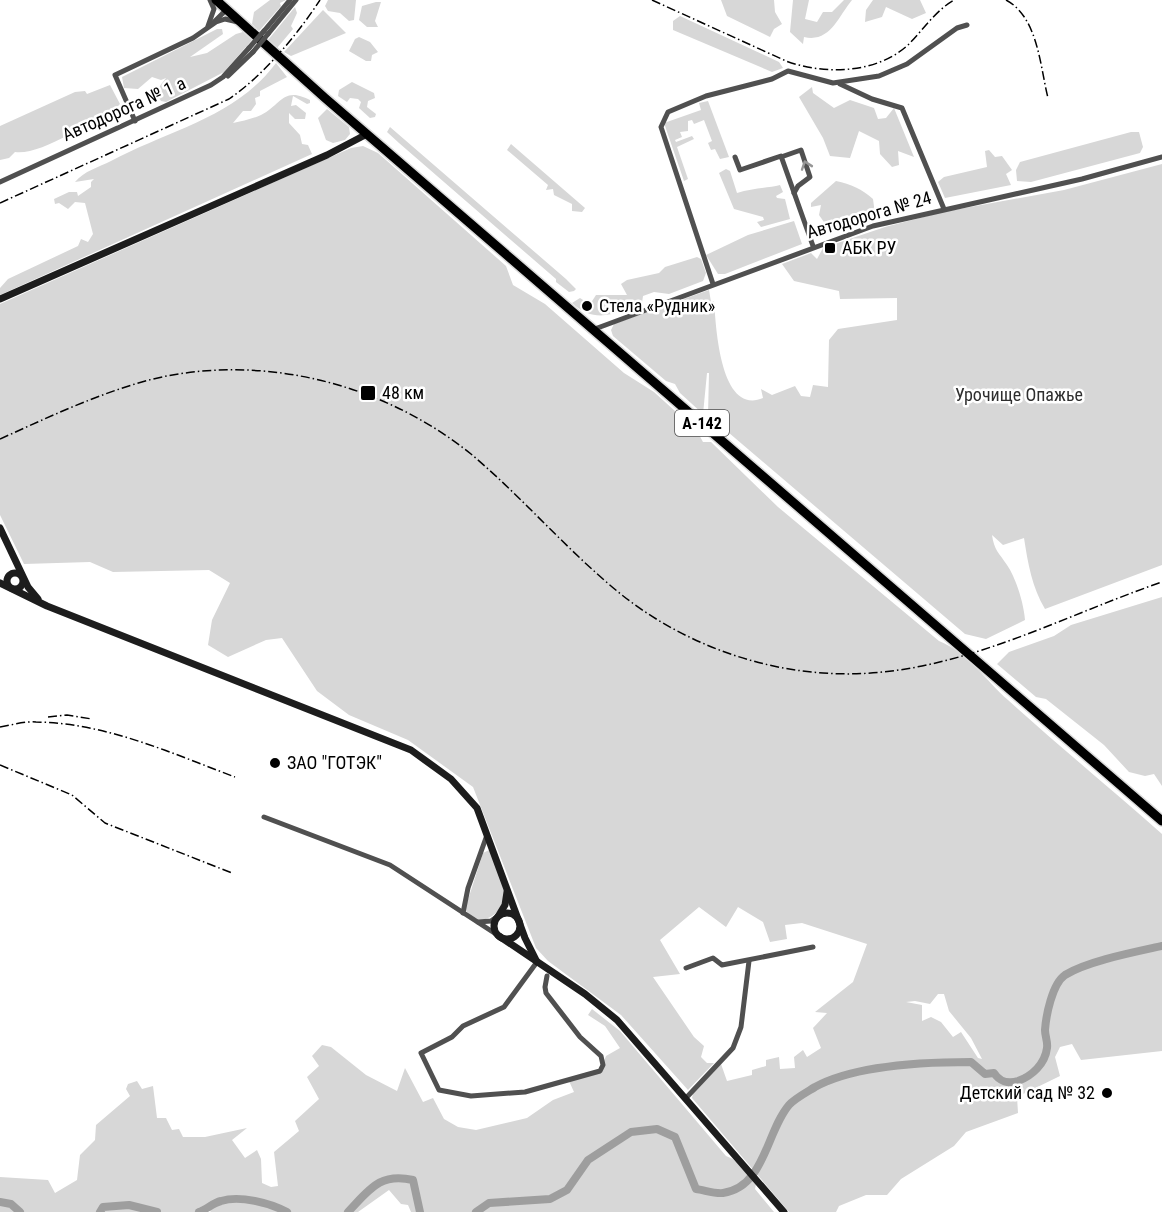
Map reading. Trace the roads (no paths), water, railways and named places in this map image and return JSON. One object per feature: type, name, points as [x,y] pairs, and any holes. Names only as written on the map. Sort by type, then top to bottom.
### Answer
[{"type":"highway","name":"А-142","points":[[216,0],[592,330],[1162,820]]},
{"type":"street","points":[[206,30],[213,19],[214,9],[210,0]]},
{"type":"street","points":[[266,33],[290,0]]},
{"type":"street","points":[[266,33],[296,0]]},
{"type":"street","points":[[206,30],[226,9]]},
{"type":"street","points":[[135,121],[115,75],[225,19],[243,25]]},
{"type":"street","points":[[840,84],[895,70],[957,28],[967,25]]},
{"type":"street","name":"Автодорога № 1 а","points":[[0,182],[211,85],[223,77],[266,33]]},
{"type":"street","points":[[713,284],[661,127],[663,118],[668,112],[706,96],[772,79],[788,71],[840,84],[872,99],[902,108],[944,209]]},
{"type":"street","points":[[0,299],[327,155],[367,134]]},
{"type":"street","points":[[735,157],[740,170],[801,150],[810,177],[798,186],[794,193]]},
{"type":"street","name":"Автодорога № 24","points":[[592,330],[813,246],[873,226],[1082,179],[1162,156]]},
{"type":"street","points":[[781,157],[813,246]]},
{"type":"street","points":[[0,528],[32,594],[47,606]]},
{"type":"street","points":[[9,548],[12,564],[7,583],[11,589]]},
{"type":"street","points":[[23,578],[17,573],[0,581],[11,589],[47,606],[411,750],[451,778],[477,808],[519,922],[537,962]]},
{"type":"street","points":[[11,589],[21,587],[23,578]]},
{"type":"street","points":[[264,817],[390,865],[585,994],[617,1020],[784,1212]]},
{"type":"street","points":[[463,913],[468,888],[487,835]]},
{"type":"street","points":[[506,883],[506,902],[494,926],[499,936],[507,939],[516,935],[519,922]]},
{"type":"street","points":[[476,922],[489,922],[498,916],[511,913],[519,922]]},
{"type":"street","points":[[686,968],[713,958],[722,965],[813,947]]},
{"type":"street","points":[[686,1098],[733,1048],[741,1027],[749,961]]},
{"type":"street","points":[[537,962],[504,1007],[463,1026],[452,1037],[421,1053],[439,1090],[448,1093],[489,1096],[525,1092],[600,1071],[603,1065],[601,1056],[580,1037],[546,993],[544,987],[547,976]]},
{"type":"waterway","points":[[476,1212],[489,1203],[550,1199],[567,1190],[588,1160],[631,1132],[657,1129],[675,1137],[696,1189],[720,1193],[737,1189],[748,1181],[756,1170],[781,1116],[791,1103],[815,1087],[831,1080],[870,1069],[912,1064],[971,1062],[985,1074],[994,1073],[998,1078],[1007,1082],[1018,1081],[1033,1073],[1044,1059],[1047,1048],[1045,1030],[1048,1009],[1060,979],[1075,970],[1099,961],[1162,946]]},
{"type":"waterway","points":[[348,1212],[376,1185],[383,1181],[402,1178],[413,1180],[420,1212]]},
{"type":"waterway","points":[[199,1212],[229,1199],[246,1199],[264,1203],[287,1212]]},
{"type":"waterway","points":[[0,1202],[11,1204],[20,1212]]},
{"type":"waterway","points":[[100,1212],[103,1207],[129,1205],[157,1212]]},
{"type":"railway","points":[[0,203],[229,99],[279,54],[320,0]]},
{"type":"railway","points":[[652,0],[786,61],[801,66],[833,70],[865,66],[895,55],[954,0]]},
{"type":"railway","points":[[1006,0],[1017,8],[1031,30],[1040,57],[1048,98]]},
{"type":"railway","points":[[0,439],[92,399],[149,380],[191,372],[234,370],[276,372],[319,380],[360,392],[436,429],[490,470],[579,558],[617,591],[663,623],[714,648],[768,665],[795,670],[823,673],[868,673],[912,668],[955,658],[1038,630],[1162,582]]},
{"type":"railway","points":[[48,717],[67,715],[92,719]]},
{"type":"railway","points":[[0,727],[32,722],[88,728],[138,741],[235,777]]},
{"type":"railway","points":[[0,765],[72,795],[105,823],[232,873]]},
{"type":"place","name":"АБК РУ","points":[[830,248]]},
{"type":"place","name":"Стела «Рудник»","points":[[587,306]]},
{"type":"place","name":"48 км","points":[[368,393]]},
{"type":"place","name":"ЗАО \"ГОТЭК\"","points":[[275,763]]},
{"type":"place","name":"Детский сад № 32","points":[[1107,1093]]},
{"type":"park label","name":"Урочище Опажье","points":[[1019,395]]}]
